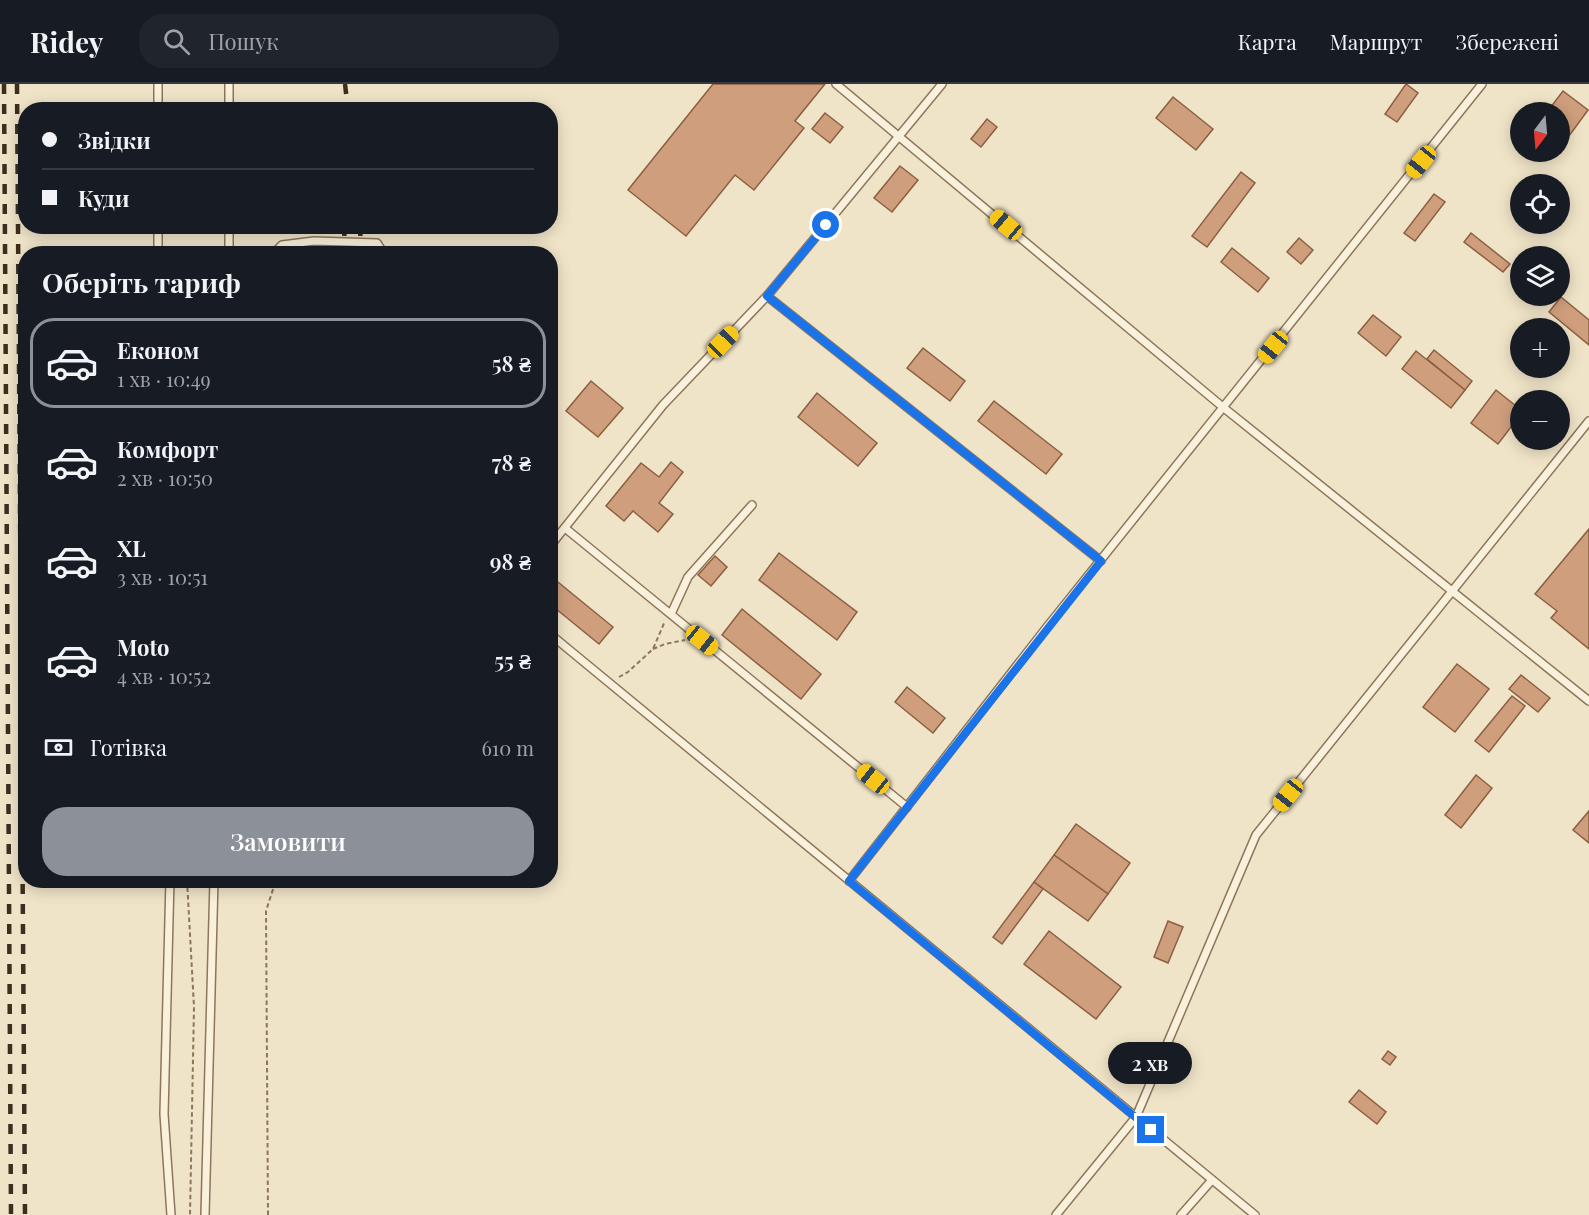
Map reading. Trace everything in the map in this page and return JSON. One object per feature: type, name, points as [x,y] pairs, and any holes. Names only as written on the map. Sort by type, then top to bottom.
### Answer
[{"type":"lane","points":[[158,102],[159,84]]},
{"type":"lane","points":[[229,84],[229,102]]},
{"type":"lane","points":[[836,84],[1224,408],[1589,701]]},
{"type":"lane","points":[[558,536],[663,405],[767,296],[942,84]]},
{"type":"lane","points":[[849,881],[1482,84]]},
{"type":"lane","points":[[281,246],[314,241],[377,243],[379,246]]},
{"type":"lane","points":[[767,296],[1101,561]]},
{"type":"lane","points":[[1056,1215],[1136,1117],[1256,835],[1589,421]]},
{"type":"lane","points":[[670,614],[688,577],[752,505]]},
{"type":"lane","points":[[565,528],[907,807]]},
{"type":"lane","points":[[558,641],[1255,1215]]},
{"type":"lane","points":[[170,888],[164,1114],[171,1215]]},
{"type":"lane","points":[[205,1215],[214,888]]},
{"type":"lane","points":[[1181,1215],[1212,1180]]},
{"type":"path","points":[[653,649],[670,614]]},
{"type":"path","points":[[609,682],[628,672],[653,649],[684,640],[702,640]]},
{"type":"path","points":[[187,888],[194,1007],[190,1215]]},
{"type":"path","points":[[268,1215],[266,911],[273,888]]},
{"type":"building","points":[[713,84],[825,84],[795,121],[804,128],[754,190],[735,175],[686,236],[628,190]]},
{"type":"building","points":[[1406,84],[1418,93],[1397,122],[1385,114]]},
{"type":"building","points":[[1563,91],[1588,110],[1570,135],[1570,102],[1555,102]]},
{"type":"building","points":[[1173,97],[1213,129],[1196,150],[1156,118]]},
{"type":"building","points":[[825,113],[843,127],[830,143],[812,129]]},
{"type":"building","points":[[987,119],[997,127],[981,147],[971,139]]},
{"type":"building","points":[[900,166],[918,180],[892,212],[874,198]]},
{"type":"building","points":[[1241,172],[1255,183],[1207,247],[1192,236]]},
{"type":"building","points":[[1434,194],[1445,202],[1415,241],[1404,233]]},
{"type":"building","points":[[1471,233],[1510,264],[1503,272],[1464,242]]},
{"type":"building","points":[[1299,238],[1313,250],[1301,264],[1287,252]]},
{"type":"building","points":[[1232,248],[1269,278],[1258,292],[1221,262]]},
{"type":"building","points":[[1570,304],[1589,320],[1589,345],[1570,329],[1570,318],[1556,318],[1549,312],[1554,306]]},
{"type":"building","points":[[1373,315],[1401,337],[1386,356],[1358,333]]},
{"type":"building","points":[[923,348],[965,381],[950,401],[907,368]]},
{"type":"building","points":[[1434,350],[1472,381],[1465,390],[1427,359]]},
{"type":"building","points":[[1416,351],[1465,390],[1451,408],[1402,369]]},
{"type":"building","points":[[591,381],[623,408],[598,437],[566,411]]},
{"type":"building","points":[[1496,390],[1510,401],[1510,428],[1498,444],[1471,423]]},
{"type":"building","points":[[817,393],[877,443],[858,466],[798,417]]},
{"type":"building","points":[[994,401],[1062,454],[1046,474],[978,421]]},
{"type":"building","points":[[671,462],[683,472],[659,503],[673,514],[658,532],[633,511],[624,521],[606,506],[641,463],[659,477]]},
{"type":"building","points":[[1589,529],[1589,649],[1551,618],[1557,611],[1535,594]]},
{"type":"building","points":[[779,553],[857,612],[837,640],[759,580]]},
{"type":"building","points":[[715,556],[727,567],[711,586],[698,575]]},
{"type":"building","points":[[558,582],[613,627],[599,644],[558,611]]},
{"type":"building","points":[[742,609],[821,674],[801,699],[722,635]]},
{"type":"building","points":[[1457,664],[1489,689],[1455,732],[1423,707]]},
{"type":"building","points":[[1521,675],[1550,698],[1538,712],[1509,689]]},
{"type":"building","points":[[907,687],[945,718],[933,733],[895,702]]},
{"type":"building","points":[[1512,696],[1525,706],[1489,752],[1475,741]]},
{"type":"building","points":[[1476,775],[1492,788],[1461,828],[1445,815]]},
{"type":"building","points":[[1589,811],[1589,843],[1573,830]]},
{"type":"building","points":[[1076,824],[1130,863],[1108,894],[1054,855]]},
{"type":"building","points":[[1054,855],[1108,894],[1088,921],[1034,882]]},
{"type":"building","points":[[1034,882],[1043,889],[1002,944],[993,937]]},
{"type":"building","points":[[1168,921],[1183,927],[1168,963],[1154,957]]},
{"type":"building","points":[[1049,931],[1121,987],[1096,1019],[1024,964]]},
{"type":"building","points":[[1388,1051],[1396,1057],[1390,1065],[1382,1059]]},
{"type":"building","points":[[1359,1090],[1386,1112],[1377,1124],[1349,1102]]},
{"type":"railway","points":[[4,84],[11,1215]]},
{"type":"railway","points":[[17,84],[18,225]]},
{"type":"railway","points":[[345,84],[347,102]]},
{"type":"railway","points":[[18,234],[18,246]]},
{"type":"railway","points":[[344,234],[345,246]]},
{"type":"railway","points":[[360,234],[361,246]]},
{"type":"railway","points":[[23,888],[25,1215]]},
{"type":"route","points":[[826,225],[767,296],[1101,561],[849,881],[1151,1130]]}]
